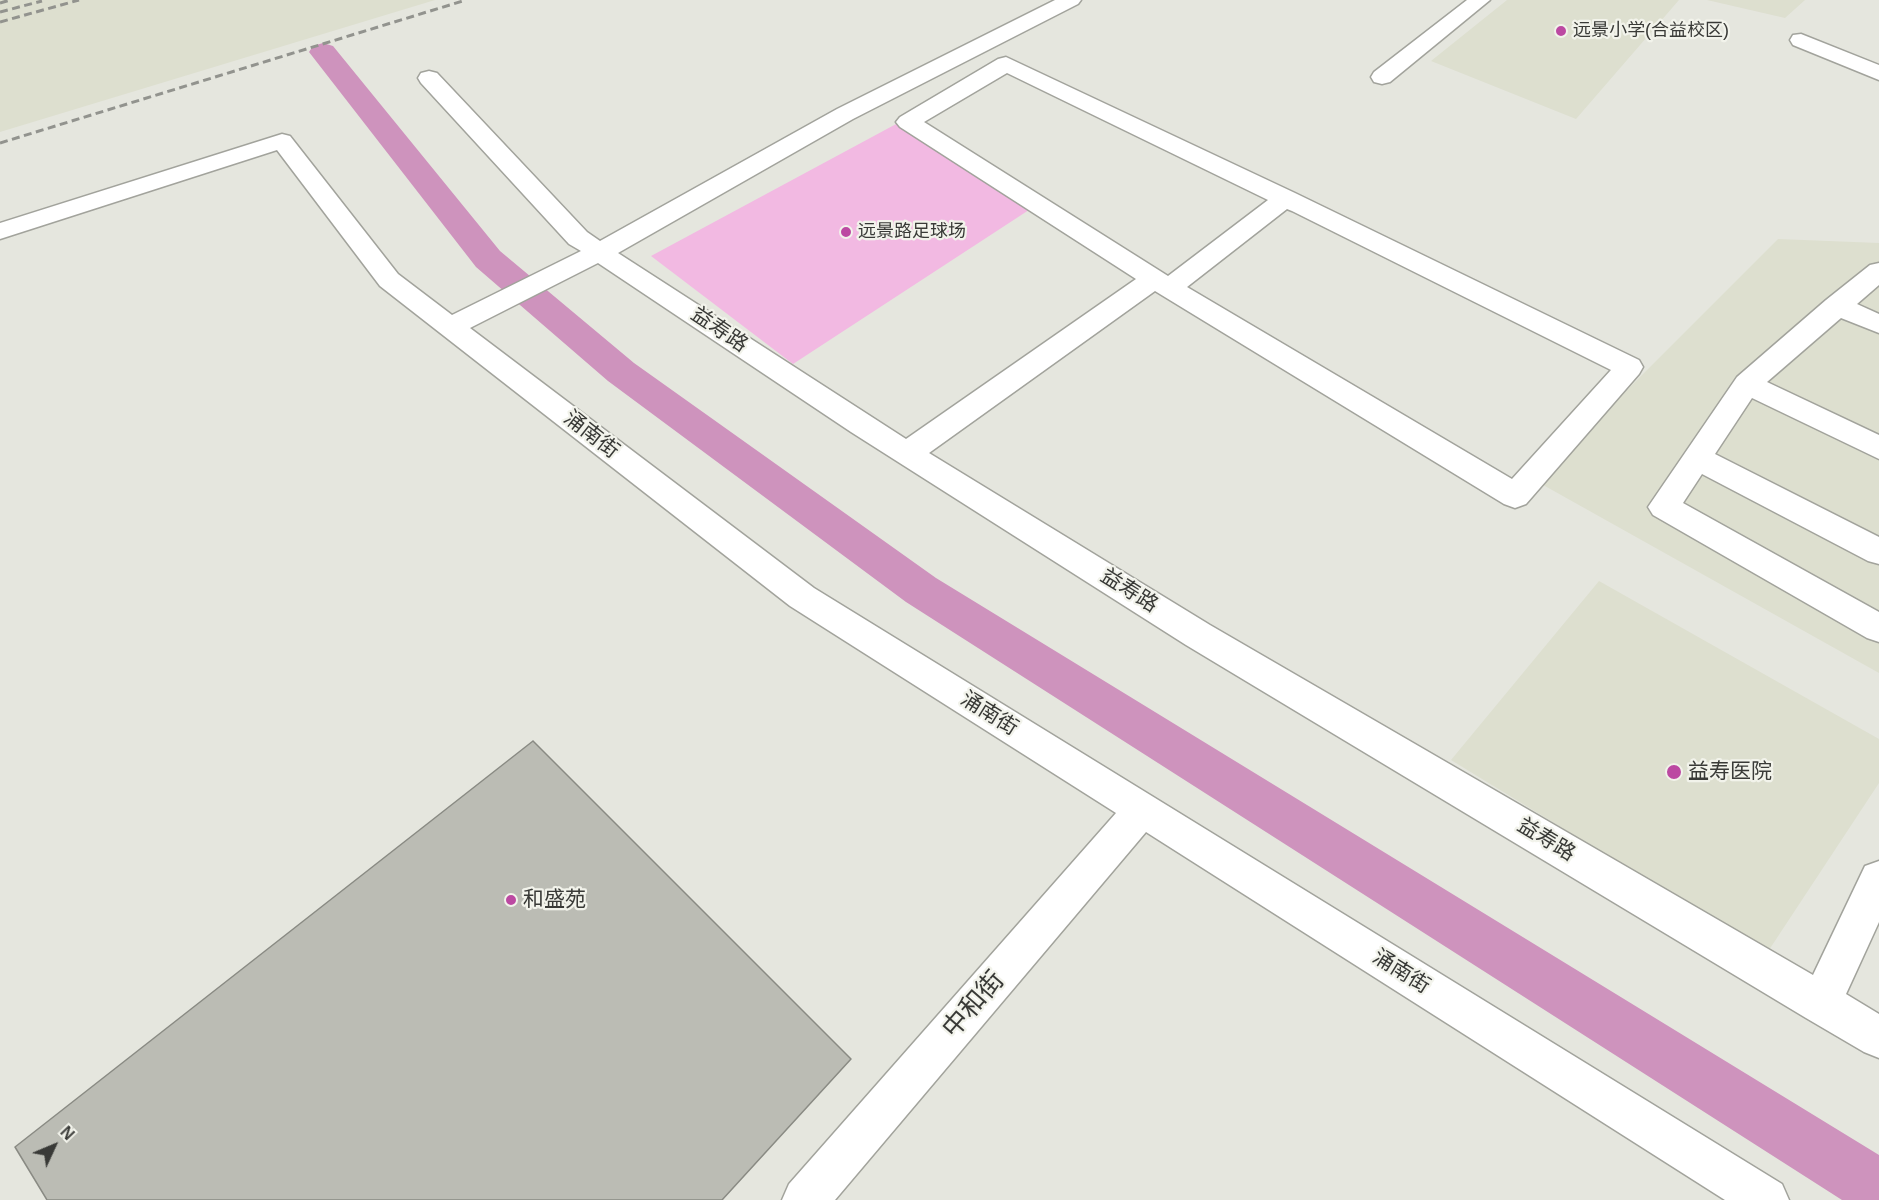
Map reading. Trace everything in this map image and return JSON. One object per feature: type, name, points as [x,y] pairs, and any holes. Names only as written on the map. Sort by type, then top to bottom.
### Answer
[{"type":"street","points":[[450,327],[600,252],[845,114],[1071,0]]},
{"type":"street","points":[[1382,77],[1468,2]]},
{"type":"street","points":[[1801,40],[1879,73]]},
{"type":"street","points":[[1006,64],[1286,198],[1629,367],[1515,496],[1162,283],[908,122],[1006,64]]},
{"type":"street","name":"益寿路","points":[[429,78],[578,238],[907,453],[1198,635],[1879,1037]]},
{"type":"street","name":"涌南街","points":[[0,231],[282,141],[389,280],[802,597],[1766,1200]]},
{"type":"street","points":[[907,453],[1286,198]]},
{"type":"street","points":[[1879,271],[1747,384],[1664,507],[1879,628]]},
{"type":"street","points":[[1836,306],[1879,324]]},
{"type":"street","points":[[1747,384],[1879,448]]},
{"type":"street","points":[[1697,458],[1879,552]]},
{"type":"street","name":"中和街","points":[[806,1200],[1142,810]]},
{"type":"street","points":[[1821,1003],[1879,879]]},
{"type":"shaded area","points":[[0,0],[435,0],[0,132]]},
{"type":"shaded area","name":"远景小学(合益校区)","points":[[1507,0],[1679,0],[1576,119],[1431,61]]},
{"type":"shaded area","name":"远景小学(合益校区)","points":[[1707,0],[1805,0],[1785,18]]},
{"type":"shaded area","name":"远景路足球场","points":[[898,123],[1032,208],[793,364],[651,256]]},
{"type":"shaded area","points":[[1778,239],[1879,243],[1879,673],[1536,481]]},
{"type":"shaded area","name":"益寿医院","points":[[1599,581],[1879,739],[1879,783],[1767,953],[1451,760]]},
{"type":"building","name":"和盛苑","points":[[533,741],[851,1059],[722,1200],[47,1200],[15,1147]]},
{"type":"waterway","points":[[323,52],[488,259],[621,372],[921,590],[1879,1189]]},
{"type":"railway","points":[[0,3],[10,0]]},
{"type":"railway","points":[[0,22],[79,0]]},
{"type":"railway","points":[[0,143],[466,0]]},
{"type":"railway","points":[[0,12],[42,1]]},
{"type":"place","name":"远景小学(合益校区)","points":[[1561,31]]},
{"type":"place","name":"远景路足球场","points":[[846,232]]},
{"type":"place","name":"益寿医院","points":[[1674,772]]},
{"type":"place","name":"和盛苑","points":[[511,900]]}]
